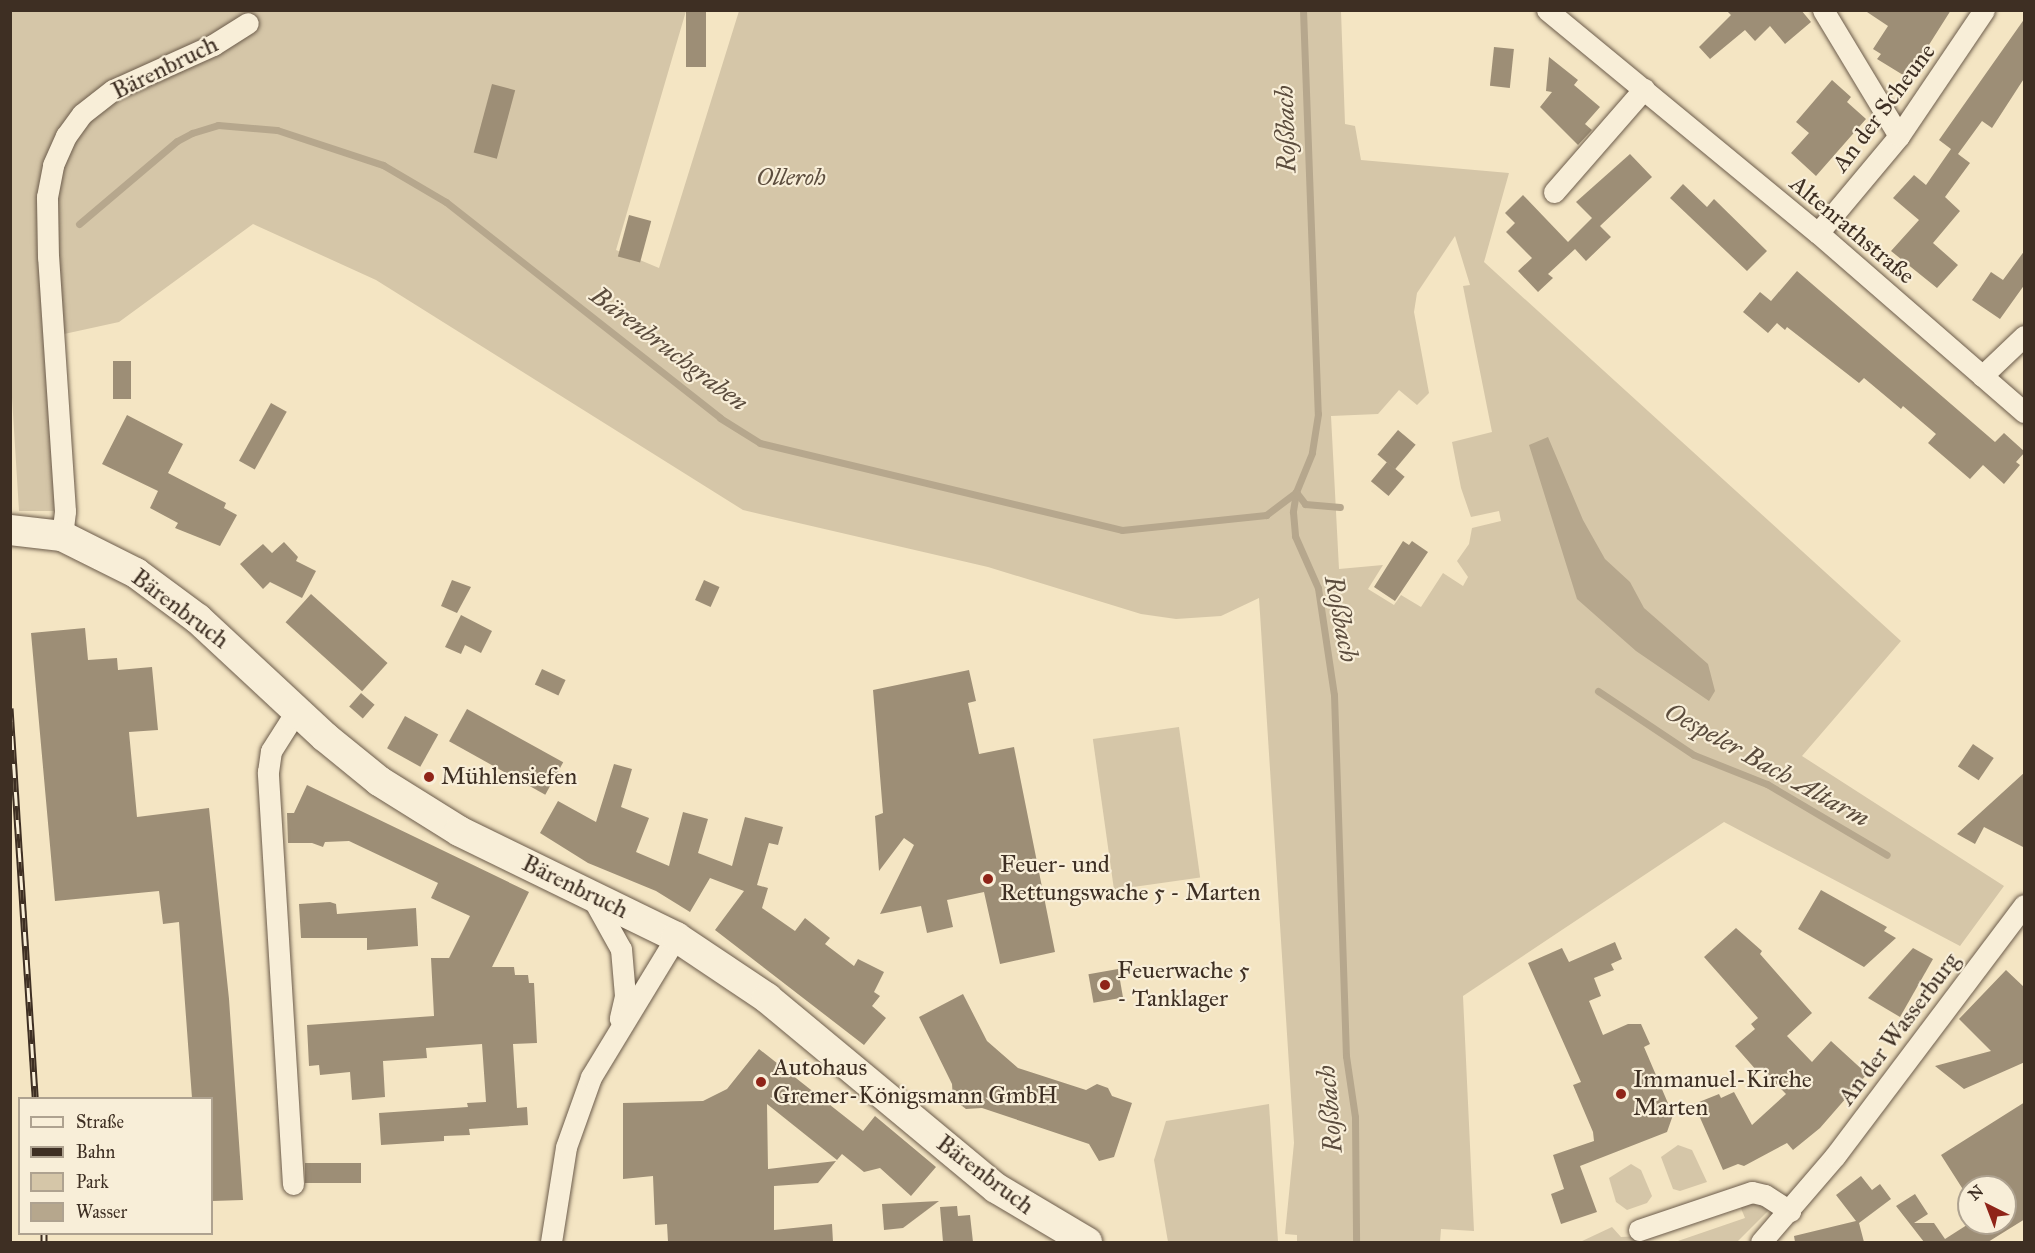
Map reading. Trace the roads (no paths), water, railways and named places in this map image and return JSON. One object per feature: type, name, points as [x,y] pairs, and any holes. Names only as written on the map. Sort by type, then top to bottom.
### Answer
[{"type":"main road","name":"Bärenbruch","points":[[10,530],[62,536],[136,573],[168,594],[347,757],[409,802],[459,831],[587,891],[676,937],[767,998],[996,1188],[1087,1242]]},
{"type":"street","name":"Altenrathstraße","points":[[1547,10],[1818,233],[2025,412]]},
{"type":"street","points":[[1823,10],[1899,136]]},
{"type":"street","name":"An der Scheune","points":[[1818,233],[1899,136],[1984,10]]},
{"type":"street","name":"Bärenbruch","points":[[62,536],[65,511],[48,245],[47,197],[53,165],[66,136],[82,114],[113,90],[213,45],[249,23]]},
{"type":"street","points":[[1554,192],[1644,89]]},
{"type":"street","points":[[1982,376],[2025,336]]},
{"type":"street","points":[[293,1184],[268,772],[271,751],[297,710]]},
{"type":"street","points":[[587,891],[612,927],[621,949],[625,996],[617,1031]]},
{"type":"street","name":"An der Wasserburg","points":[[1761,1242],[1790,1211],[2025,905]]},
{"type":"street","points":[[551,1242],[566,1147],[591,1077],[676,937]]},
{"type":"street","points":[[1639,1230],[1752,1192],[1766,1195],[1790,1211]]},
{"type":"water","points":[[1548,437],[1583,520],[1605,559],[1630,582],[1644,608],[1708,664],[1715,691],[1709,701],[1636,651],[1577,599],[1529,445]]},
{"type":"waterway","name":"Roßbach","points":[[1303,10],[1318,414],[1312,453],[1296,492],[1293,512],[1295,536],[1318,588],[1334,695],[1346,1056],[1355,1117],[1356,1242]]},
{"type":"waterway","name":"Bärenbruchgraben","points":[[79,224],[177,141],[192,133],[218,125],[277,130],[383,165],[446,202],[720,418],[760,443],[1122,530],[1266,515],[1296,492]]},
{"type":"waterway","points":[[1296,492],[1305,504],[1340,507]]},
{"type":"waterway","name":"Oespeler Bach Altarm","points":[[1598,691],[1694,755],[1767,784],[1887,855]]},
{"type":"railway","points":[[10,708],[35,1097]]},
{"type":"railway","points":[[44,1235],[44,1242]]},
{"type":"place","name":"Mühlensiefen","points":[[429,777]]},
{"type":"place","name":"Feuer- und Rettungswache 5 - Marten","points":[[988,879]]},
{"type":"place","name":"Feuerwache 5 - Tanklager","points":[[1105,985]]},
{"type":"place","name":"Autohaus Gremer-Königsmann GmbH","points":[[761,1082]]},
{"type":"place","name":"Immanuel-Kirche Marten","points":[[1621,1094]]},
{"type":"park label","name":"Olleroh","points":[[791,178]]}]
